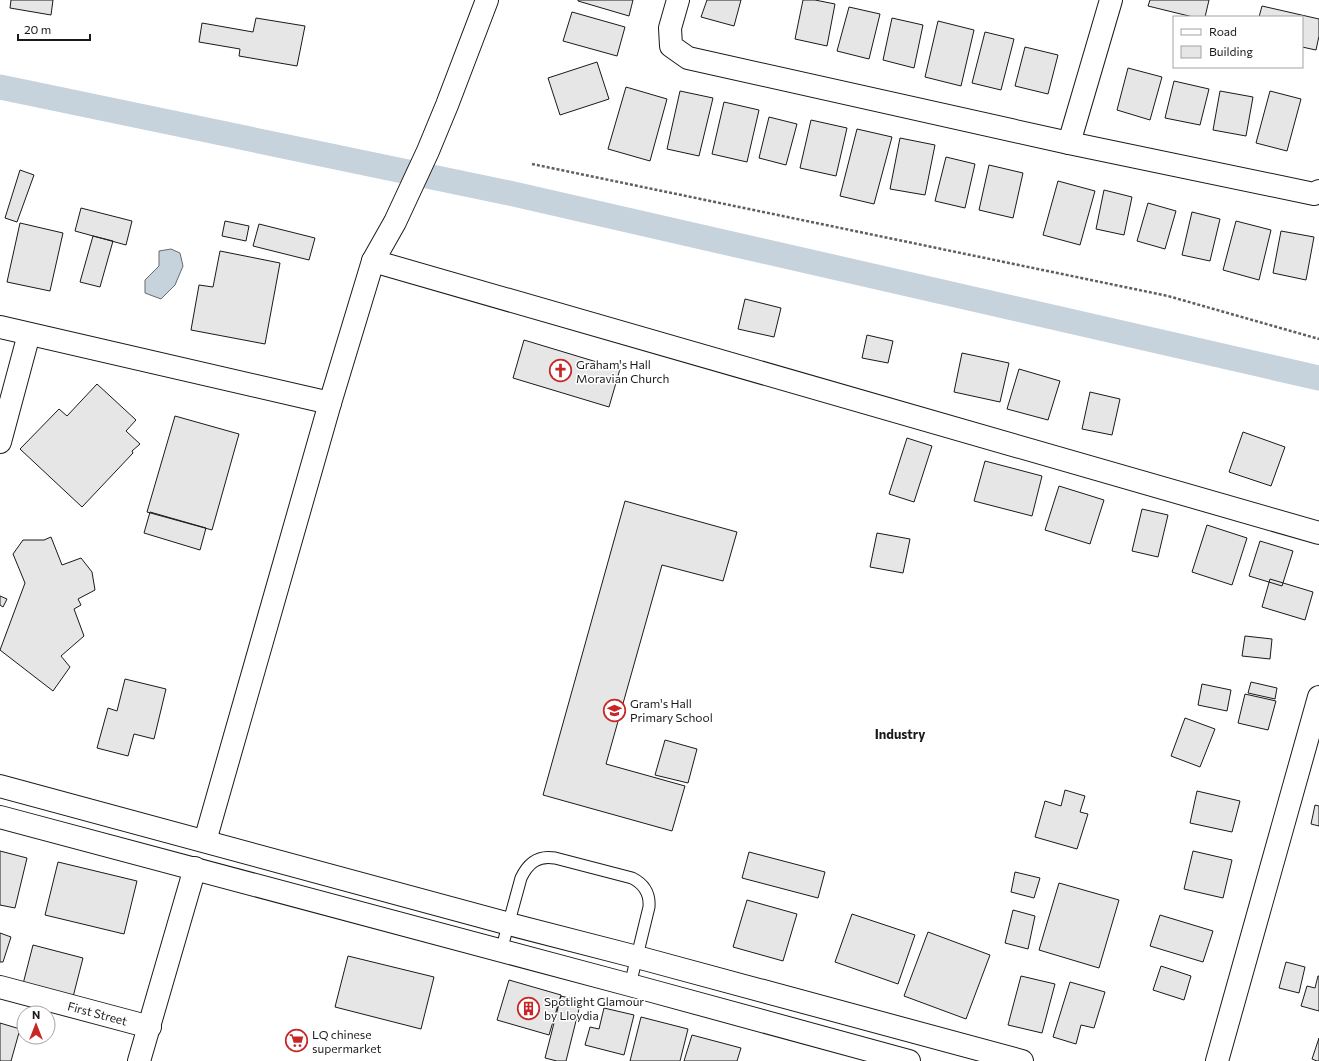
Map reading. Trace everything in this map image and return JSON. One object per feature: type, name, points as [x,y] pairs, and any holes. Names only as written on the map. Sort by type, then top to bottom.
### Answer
[{"type":"street","points":[[205,841],[330,403],[373,261],[395,222],[428,151],[448,105],[487,0]]},
{"type":"street","points":[[678,0],[670,28],[671,46],[688,58],[1069,143],[1314,194],[1319,190]]},
{"type":"street","points":[[1069,143],[1111,0]]},
{"type":"street","points":[[373,261],[1319,533]]},
{"type":"street","points":[[0,327],[330,403]]},
{"type":"street","points":[[0,442],[29,334]]},
{"type":"street","points":[[1217,1061],[1319,697]]},
{"type":"street","points":[[0,786],[1022,1061]]},
{"type":"street","points":[[0,817],[196,868],[909,1061]]},
{"type":"street","points":[[139,1061],[196,868]]},
{"type":"street","name":"First Street","points":[[0,986],[150,1027]]},
{"type":"lane","points":[[501,951],[521,878],[525,870],[534,860],[548,856],[632,878],[642,884],[648,894],[649,907],[630,985]]},
{"type":"path","points":[[532,164],[1168,296],[1319,339]]},
{"type":"shaded area","points":[[171,249],[180,253],[183,266],[175,285],[161,299],[145,293],[145,280],[159,266],[159,251]]},
{"type":"building","points":[[11,0],[53,0],[51,15],[10,8]]},
{"type":"building","points":[[578,0],[633,0],[629,16]]},
{"type":"building","points":[[707,0],[741,0],[734,26],[701,17]]},
{"type":"building","points":[[803,0],[815,0],[835,4],[827,46],[795,39]]},
{"type":"building","points":[[1150,0],[1209,0],[1205,16],[1189,16],[1148,6]]},
{"type":"building","points":[[1262,6],[1319,19],[1319,36],[1316,50],[1303,47],[1303,16],[1259,16]]},
{"type":"building","points":[[849,7],[880,14],[869,59],[837,51]]},
{"type":"building","points":[[572,12],[625,27],[617,56],[563,41]]},
{"type":"building","points":[[256,18],[305,26],[297,66],[239,56],[240,49],[199,42],[202,23],[253,32]]},
{"type":"building","points":[[892,18],[923,25],[914,68],[883,60]]},
{"type":"building","points":[[938,21],[974,30],[961,86],[925,77]]},
{"type":"building","points":[[985,32],[1014,39],[1001,90],[972,83]]},
{"type":"building","points":[[1025,47],[1058,55],[1048,94],[1015,86]]},
{"type":"building","points":[[597,62],[609,99],[560,115],[548,78]]},
{"type":"building","points":[[1128,68],[1162,77],[1150,120],[1117,110]]},
{"type":"building","points":[[1174,81],[1209,89],[1200,125],[1165,118]]},
{"type":"building","points":[[626,87],[667,99],[650,161],[608,149]]},
{"type":"building","points":[[680,91],[713,98],[699,156],[667,149]]},
{"type":"building","points":[[1220,91],[1253,97],[1246,136],[1213,130]]},
{"type":"building","points":[[1270,91],[1301,99],[1287,151],[1256,143]]},
{"type":"building","points":[[724,102],[759,110],[747,162],[712,154]]},
{"type":"building","points":[[769,117],[797,124],[786,165],[759,158]]},
{"type":"building","points":[[811,120],[847,128],[836,176],[800,168]]},
{"type":"building","points":[[857,129],[892,137],[874,204],[840,196]]},
{"type":"building","points":[[900,138],[935,145],[925,195],[890,189]]},
{"type":"building","points":[[946,157],[975,164],[965,208],[935,201]]},
{"type":"building","points":[[989,165],[1023,173],[1013,218],[979,210]]},
{"type":"building","points":[[20,170],[34,175],[17,222],[5,218]]},
{"type":"building","points":[[1058,181],[1095,191],[1080,245],[1043,235]]},
{"type":"building","points":[[1104,190],[1132,197],[1124,235],[1096,229]]},
{"type":"building","points":[[1148,203],[1176,211],[1165,249],[1137,241]]},
{"type":"building","points":[[81,208],[132,221],[126,245],[75,231]]},
{"type":"building","points":[[1192,212],[1220,219],[1210,261],[1182,255]]},
{"type":"building","points":[[225,221],[249,226],[246,241],[222,236]]},
{"type":"building","points":[[1236,221],[1271,230],[1259,280],[1223,270]]},
{"type":"building","points":[[20,223],[63,233],[50,291],[7,282]]},
{"type":"building","points":[[259,224],[315,238],[309,260],[253,246]]},
{"type":"building","points":[[1281,231],[1314,237],[1306,280],[1273,273]]},
{"type":"building","points":[[93,236],[113,241],[100,287],[80,282]]},
{"type":"building","points":[[220,251],[280,263],[265,344],[191,330],[199,285],[213,287]]},
{"type":"building","points":[[745,299],[781,308],[774,337],[738,329]]},
{"type":"building","points":[[867,335],[893,341],[888,363],[862,358]]},
{"type":"building","points":[[524,340],[620,369],[609,407],[513,378]]},
{"type":"building","points":[[962,353],[1009,363],[1000,402],[954,392]]},
{"type":"building","points":[[1019,369],[1060,381],[1048,420],[1007,409]]},
{"type":"building","points":[[97,384],[136,420],[126,431],[140,444],[82,507],[20,449],[59,409],[67,416]]},
{"type":"building","points":[[1090,392],[1120,399],[1112,435],[1082,429]]},
{"type":"building","points":[[175,416],[239,434],[212,530],[147,512]]},
{"type":"building","points":[[1243,432],[1285,447],[1271,486],[1229,472]]},
{"type":"building","points":[[907,438],[932,446],[914,502],[889,494]]},
{"type":"building","points":[[985,461],[1042,476],[1032,516],[974,501]]},
{"type":"building","points":[[1059,486],[1104,500],[1090,544],[1045,530]]},
{"type":"building","name":"Gram's Hall Primary School","points":[[625,501],[737,532],[723,581],[662,565],[606,764],[685,786],[672,831],[543,795]]},
{"type":"building","points":[[1142,509],[1168,515],[1158,557],[1132,551]]},
{"type":"building","points":[[150,512],[206,528],[200,550],[144,533]]},
{"type":"building","points":[[1207,525],[1247,538],[1232,585],[1192,572]]},
{"type":"building","points":[[877,533],[910,539],[903,573],[870,567]]},
{"type":"building","points":[[51,537],[62,565],[81,558],[92,572],[95,590],[78,599],[81,605],[74,609],[84,636],[61,656],[70,667],[53,691],[0,650],[25,583],[13,554],[23,540],[44,540]]},
{"type":"building","points":[[1260,541],[1293,551],[1282,586],[1249,576]]},
{"type":"building","points":[[1270,579],[1313,592],[1305,620],[1262,607]]},
{"type":"building","points":[[0,596],[7,599],[3,607],[0,605]]},
{"type":"building","points":[[1245,636],[1272,639],[1270,659],[1242,656]]},
{"type":"building","points":[[125,679],[166,689],[154,739],[134,734],[128,756],[97,748],[108,708],[117,711]]},
{"type":"building","points":[[1251,682],[1277,688],[1275,699],[1248,693]]},
{"type":"building","points":[[1202,684],[1231,690],[1227,711],[1198,705]]},
{"type":"building","points":[[1245,694],[1276,701],[1268,730],[1238,723]]},
{"type":"building","points":[[1185,718],[1215,729],[1200,767],[1171,756]]},
{"type":"building","points":[[665,740],[697,749],[688,783],[655,775]]},
{"type":"building","points":[[1065,790],[1085,796],[1080,812],[1088,814],[1077,849],[1035,837],[1045,801],[1061,806]]},
{"type":"building","points":[[1197,791],[1240,801],[1232,832],[1190,823]]},
{"type":"building","points":[[1315,805],[1319,806],[1319,826],[1311,824]]},
{"type":"building","points":[[0,851],[27,858],[15,908],[0,905]]},
{"type":"building","points":[[1193,851],[1232,860],[1223,898],[1184,889]]},
{"type":"building","points":[[749,852],[825,872],[818,898],[742,878]]},
{"type":"building","points":[[58,862],[137,881],[124,934],[45,915]]},
{"type":"building","points":[[1015,872],[1040,878],[1034,898],[1011,892]]},
{"type":"building","points":[[1059,883],[1119,900],[1099,968],[1039,950]]},
{"type":"building","points":[[747,900],[797,914],[783,961],[733,947]]},
{"type":"building","points":[[1013,910],[1035,916],[1028,949],[1005,943]]},
{"type":"building","points":[[852,914],[915,935],[898,984],[835,962]]},
{"type":"building","points":[[1160,915],[1213,931],[1203,962],[1150,946]]},
{"type":"building","points":[[928,932],[990,955],[966,1019],[904,996]]},
{"type":"building","points":[[0,933],[11,937],[3,962],[0,962]]},
{"type":"building","points":[[33,945],[83,958],[73,997],[23,984]]},
{"type":"building","points":[[348,956],[434,977],[421,1029],[335,1007]]},
{"type":"building","points":[[1286,962],[1305,967],[1299,993],[1279,988]]},
{"type":"building","points":[[1161,966],[1191,976],[1184,1000],[1153,990]]},
{"type":"building","points":[[1021,976],[1055,984],[1042,1033],[1008,1025]]},
{"type":"building","points":[[1318,976],[1319,1011],[1301,1006],[1307,986],[1315,988]]},
{"type":"building","name":"Spotlight Glamour by Lloydia","points":[[509,980],[561,995],[549,1035],[497,1020]]},
{"type":"building","points":[[1070,982],[1105,992],[1094,1028],[1081,1025],[1076,1044],[1053,1037]]},
{"type":"building","points":[[561,996],[581,1001],[566,1061],[557,1061],[545,1058]]},
{"type":"building","points":[[604,1008],[634,1015],[624,1055],[585,1045],[590,1027],[599,1029]]},
{"type":"building","points":[[641,1017],[688,1029],[680,1061],[630,1061]]},
{"type":"building","points":[[0,1023],[16,1028],[16,1043],[11,1061],[0,1061]]},
{"type":"building","points":[[692,1035],[741,1048],[737,1061],[684,1061]]},
{"type":"building","points":[[1319,1038],[1319,1061],[1317,1061],[1312,1059]]},
{"type":"waterway","points":[[0,87],[509,193],[1319,378]]},
{"type":"place","name":"Graham's Hall Moravian Church","points":[[561,371]]},
{"type":"place","name":"Gram's Hall Primary School","points":[[614,710]]},
{"type":"place","name":"Spotlight Glamour by Lloydia","points":[[529,1008]]},
{"type":"place","name":"LQ chinese supermarket","points":[[296,1041]]},
{"type":"district","name":"Industry","points":[[900,734]]}]
